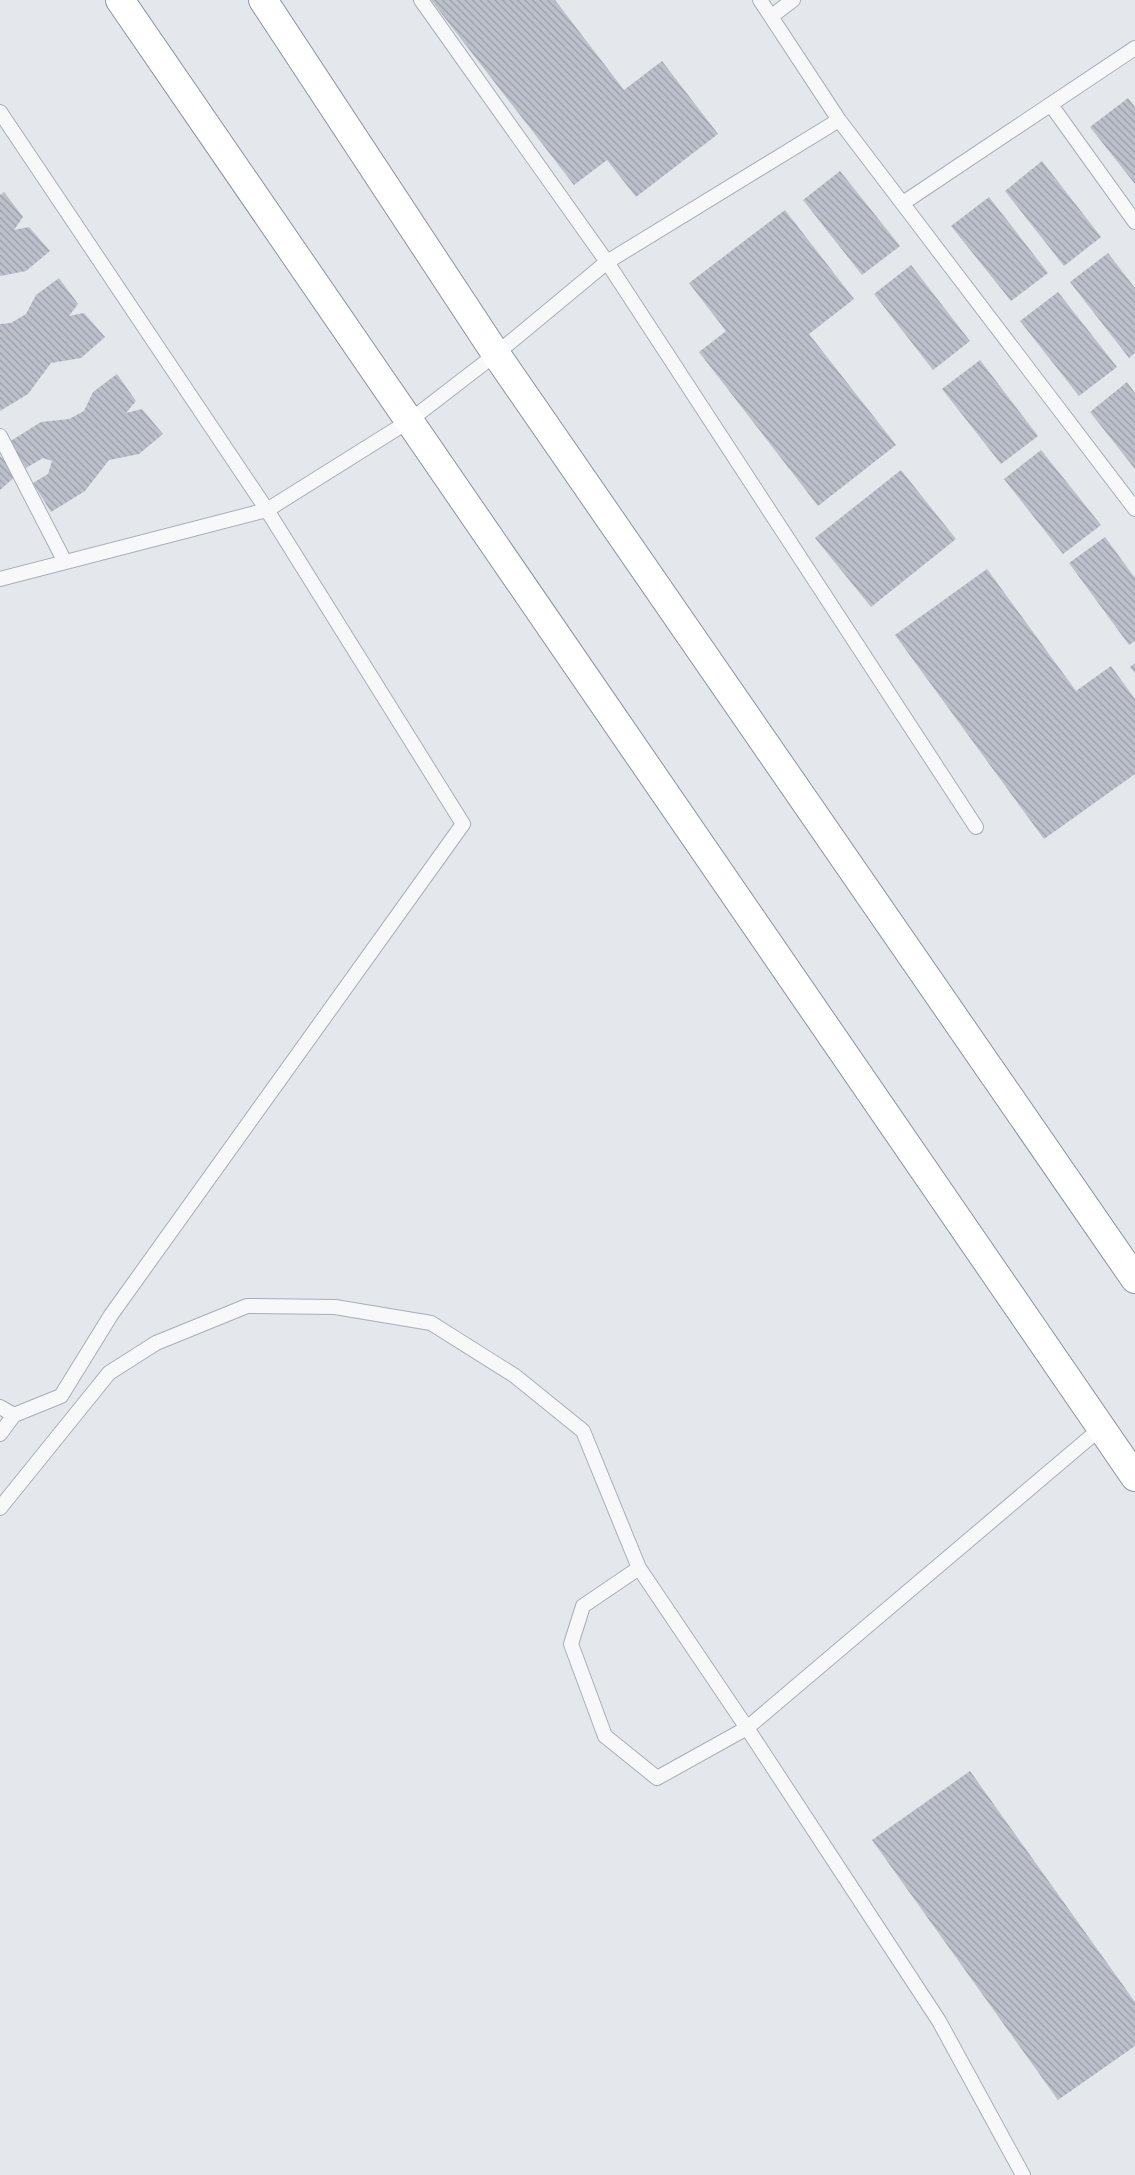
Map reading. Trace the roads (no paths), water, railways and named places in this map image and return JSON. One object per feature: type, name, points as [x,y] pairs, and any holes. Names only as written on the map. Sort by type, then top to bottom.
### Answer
[{"type":"highway","points":[[120,0],[1135,1478]]},
{"type":"highway","points":[[263,0],[496,354],[1135,1279]]},
{"type":"lane","points":[[421,0],[607,262],[976,826]]},
{"type":"lane","points":[[760,0],[839,120],[1135,508]]},
{"type":"lane","points":[[772,16],[794,0]]},
{"type":"lane","points":[[903,204],[1135,48]]},
{"type":"lane","points":[[1051,105],[1135,222]]},
{"type":"lane","points":[[0,112],[267,510],[463,824],[111,1315],[61,1396],[14,1415],[0,1434]]},
{"type":"lane","points":[[0,578],[267,510],[409,421],[496,354],[607,262],[839,120]]},
{"type":"lane","points":[[0,436],[64,562]]},
{"type":"lane","points":[[0,1508],[108,1373],[156,1343],[247,1306],[335,1307],[431,1323],[515,1376],[583,1431],[639,1568],[747,1728],[938,2021],[1023,2175]]},
{"type":"lane","points":[[0,1407],[14,1415]]},
{"type":"lane","points":[[639,1568],[583,1606],[571,1644],[605,1736],[657,1778],[747,1728],[1101,1428]]}]
